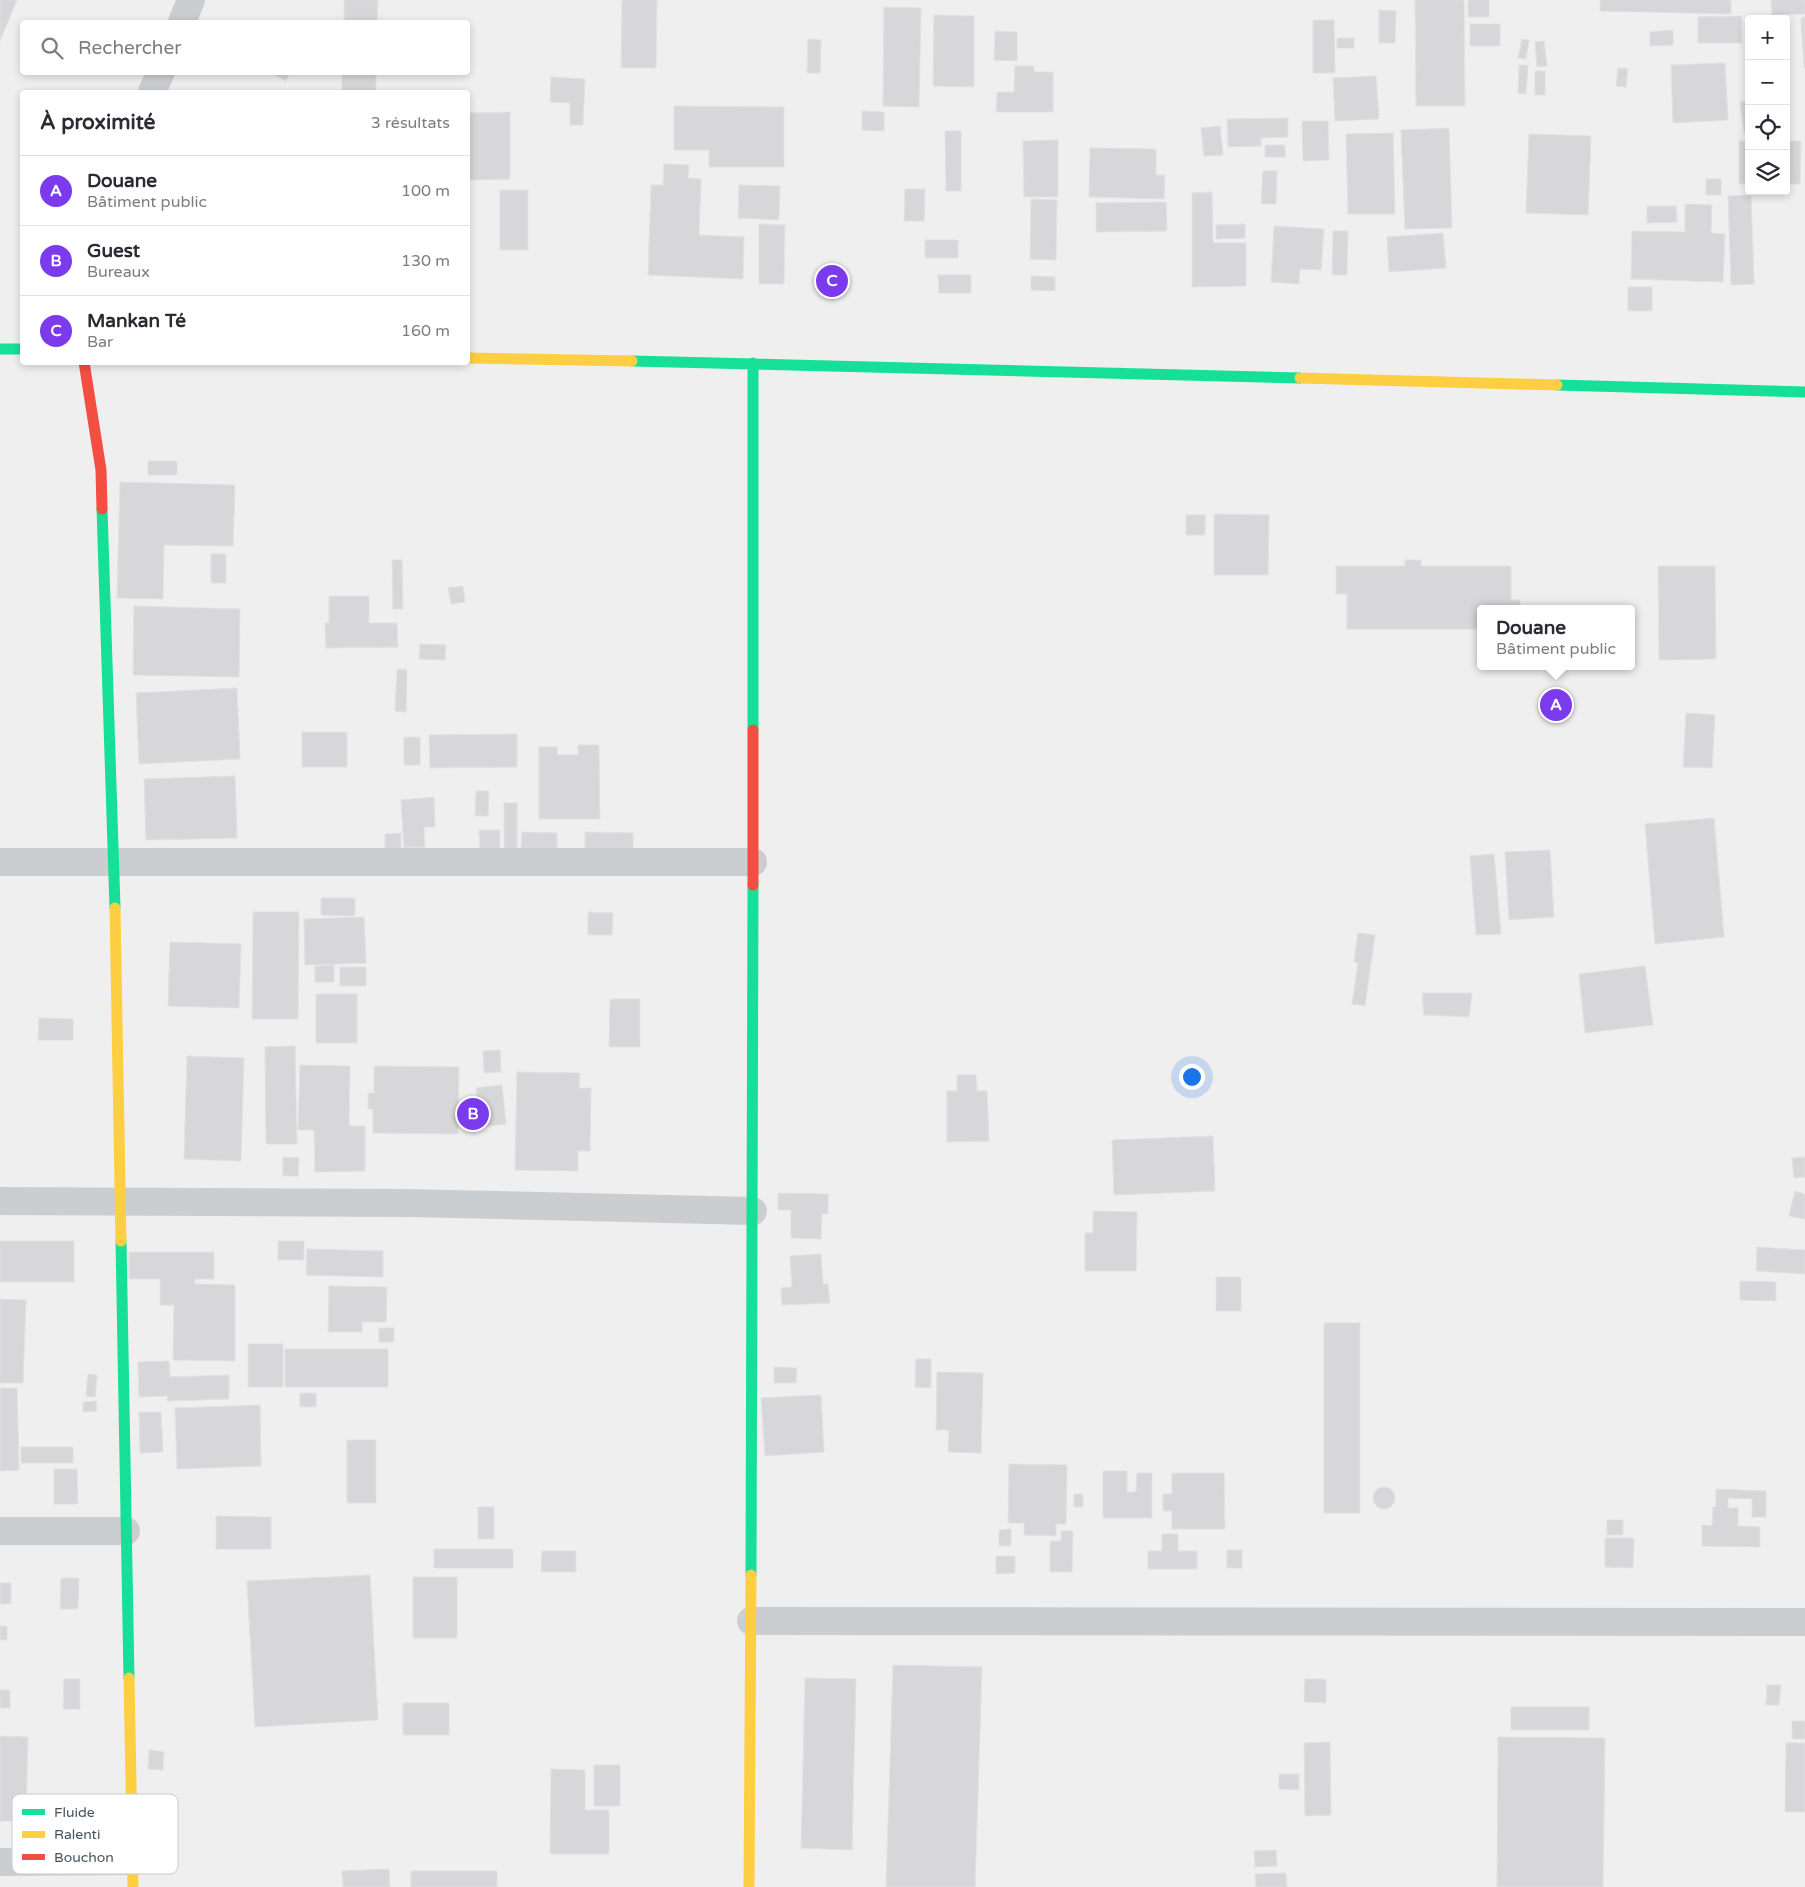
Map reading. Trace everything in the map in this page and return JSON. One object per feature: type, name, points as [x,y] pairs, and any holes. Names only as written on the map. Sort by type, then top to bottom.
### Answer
[{"type":"street","points":[[183,20],[191,0]]},
{"type":"street","points":[[153,90],[160,75]]},
{"type":"street","points":[[0,349],[20,350]]},
{"type":"street","points":[[470,358],[753,363],[1805,392]]},
{"type":"street","points":[[749,1887],[753,1211],[753,363]]},
{"type":"street","points":[[84,365],[101,470],[114,862],[131,1794]]},
{"type":"street","points":[[0,862],[753,862]]},
{"type":"street","points":[[0,1201],[408,1203],[753,1211]]},
{"type":"street","points":[[0,1532],[126,1531]]},
{"type":"street","points":[[751,1620],[1805,1622]]},
{"type":"building","points":[[0,0],[17,0],[0,41]]},
{"type":"building","points":[[344,0],[378,0],[377,20],[344,20]]},
{"type":"building","points":[[622,0],[657,0],[656,68],[621,68]]},
{"type":"building","points":[[1415,0],[1464,0],[1465,106],[1416,106]]},
{"type":"building","points":[[1468,0],[1489,0],[1489,17],[1468,17]]},
{"type":"building","points":[[1600,0],[1731,0],[1731,14],[1600,11]]},
{"type":"building","points":[[1771,0],[1805,0],[1805,14],[1772,15]]},
{"type":"building","points":[[884,7],[921,8],[919,107],[883,106]]},
{"type":"building","points":[[1379,10],[1396,11],[1395,43],[1379,43]]},
{"type":"building","points":[[934,15],[974,16],[974,87],[933,86]]},
{"type":"building","points":[[1741,16],[1742,43],[1698,43],[1698,17]]},
{"type":"building","points":[[1805,17],[1805,67],[1804,68],[1801,18]]},
{"type":"building","points":[[1313,20],[1334,20],[1335,73],[1313,73]]},
{"type":"building","points":[[1470,24],[1500,24],[1500,46],[1470,46]]},
{"type":"building","points":[[1673,30],[1673,45],[1650,46],[1650,32]]},
{"type":"building","points":[[995,31],[1017,32],[1017,61],[994,60]]},
{"type":"building","points":[[1337,38],[1354,38],[1354,48],[1337,48]]},
{"type":"building","points":[[808,39],[821,40],[820,73],[807,73]]},
{"type":"building","points":[[1522,39],[1529,40],[1526,59],[1518,58]]},
{"type":"building","points":[[1544,41],[1547,66],[1537,67],[1535,42]]},
{"type":"building","points":[[1725,63],[1728,120],[1673,123],[1671,65]]},
{"type":"building","points":[[1519,65],[1528,65],[1526,94],[1518,94]]},
{"type":"building","points":[[1015,66],[1034,66],[1034,72],[1053,72],[1053,112],[996,112],[997,92],[1014,92]]},
{"type":"building","points":[[1618,68],[1628,69],[1626,87],[1616,86]]},
{"type":"building","points":[[1535,71],[1545,71],[1545,95],[1535,95]]},
{"type":"building","points":[[275,75],[289,75],[286,81]]},
{"type":"building","points":[[342,75],[376,75],[376,90],[342,90]]},
{"type":"building","points":[[1376,76],[1379,119],[1335,121],[1333,78]]},
{"type":"building","points":[[551,77],[585,79],[583,125],[570,125],[570,103],[550,102]]},
{"type":"building","points":[[1745,101],[1745,133],[1744,133],[1740,102]]},
{"type":"building","points":[[674,106],[784,107],[784,167],[709,167],[709,150],[674,150]]},
{"type":"building","points":[[862,111],[884,112],[884,131],[862,130]]},
{"type":"building","points":[[510,112],[510,179],[470,180],[470,113]]},
{"type":"building","points":[[1288,118],[1288,137],[1261,138],[1261,146],[1228,147],[1227,119]]},
{"type":"building","points":[[1302,121],[1328,121],[1329,160],[1303,161]]},
{"type":"building","points":[[1220,126],[1223,155],[1204,156],[1201,128]]},
{"type":"building","points":[[1449,128],[1452,228],[1405,229],[1401,130]]},
{"type":"building","points":[[945,131],[961,131],[961,191],[946,191]]},
{"type":"building","points":[[1393,133],[1395,214],[1348,214],[1346,134]]},
{"type":"building","points":[[1529,134],[1591,136],[1588,215],[1526,213]]},
{"type":"building","points":[[1058,140],[1058,197],[1024,197],[1023,141]]},
{"type":"building","points":[[1739,141],[1745,141],[1745,184],[1739,184]]},
{"type":"building","points":[[1790,141],[1801,141],[1800,184],[1790,184]]},
{"type":"building","points":[[1265,145],[1285,145],[1285,157],[1265,157]]},
{"type":"building","points":[[1090,148],[1156,149],[1156,175],[1165,175],[1164,199],[1089,197]]},
{"type":"building","points":[[664,164],[689,165],[688,178],[701,179],[699,235],[744,237],[743,279],[648,275],[651,185],[663,185]]},
{"type":"building","points":[[1263,171],[1277,171],[1276,204],[1261,204]]},
{"type":"building","points":[[1706,179],[1721,179],[1721,195],[1706,195]]},
{"type":"building","points":[[739,185],[780,186],[779,220],[738,218]]},
{"type":"building","points":[[905,189],[925,189],[924,221],[904,221]]},
{"type":"building","points":[[500,190],[528,190],[528,250],[500,250]]},
{"type":"building","points":[[1212,192],[1213,243],[1246,243],[1246,286],[1192,287],[1192,193]]},
{"type":"building","points":[[1751,195],[1754,284],[1731,285],[1728,196]]},
{"type":"building","points":[[1031,199],[1057,200],[1056,260],[1030,259]]},
{"type":"building","points":[[1166,202],[1167,231],[1096,232],[1096,203]]},
{"type":"building","points":[[1685,204],[1712,205],[1711,233],[1725,234],[1723,282],[1631,279],[1632,231],[1685,232]]},
{"type":"building","points":[[1647,206],[1676,206],[1677,222],[1647,223]]},
{"type":"building","points":[[759,224],[785,225],[784,284],[759,284]]},
{"type":"building","points":[[1245,224],[1245,238],[1216,239],[1216,225]]},
{"type":"building","points":[[1274,226],[1324,229],[1321,270],[1300,269],[1299,284],[1271,282]]},
{"type":"building","points":[[1333,231],[1348,231],[1347,275],[1332,275]]},
{"type":"building","points":[[1443,233],[1446,268],[1389,272],[1387,237]]},
{"type":"building","points":[[925,240],[958,240],[958,258],[925,258]]},
{"type":"building","points":[[938,275],[971,275],[971,293],[939,293]]},
{"type":"building","points":[[1031,276],[1055,277],[1055,291],[1031,290]]},
{"type":"building","points":[[1628,287],[1652,287],[1652,311],[1628,311]]},
{"type":"building","points":[[148,461],[177,461],[177,475],[148,475]]},
{"type":"building","points":[[120,482],[235,485],[233,546],[164,545],[163,599],[117,598]]},
{"type":"building","points":[[1214,514],[1269,515],[1268,575],[1214,575]]},
{"type":"building","points":[[1186,515],[1205,515],[1205,535],[1186,535]]},
{"type":"building","points":[[211,554],[226,554],[226,583],[211,583]]},
{"type":"building","points":[[392,560],[402,560],[403,609],[393,609]]},
{"type":"building","points":[[1405,560],[1421,560],[1421,566],[1511,566],[1511,600],[1520,600],[1520,605],[1477,605],[1477,629],[1347,629],[1347,594],[1336,594],[1336,566],[1405,566]]},
{"type":"building","points":[[1658,566],[1715,566],[1716,659],[1659,660]]},
{"type":"building","points":[[463,586],[465,602],[451,604],[448,588]]},
{"type":"building","points":[[329,596],[369,596],[369,623],[397,623],[398,647],[326,648],[325,623],[329,623]]},
{"type":"building","points":[[134,606],[240,609],[239,677],[133,675]]},
{"type":"building","points":[[420,644],[446,645],[445,660],[419,659]]},
{"type":"building","points":[[397,669],[407,670],[406,712],[395,711]]},
{"type":"building","points":[[237,688],[240,759],[139,764],[136,693]]},
{"type":"building","points":[[1686,713],[1715,715],[1712,768],[1683,767]]},
{"type":"building","points":[[302,732],[347,732],[347,767],[302,767]]},
{"type":"building","points":[[517,734],[517,767],[430,768],[429,735]]},
{"type":"building","points":[[404,737],[420,737],[420,765],[404,765]]},
{"type":"building","points":[[578,745],[599,745],[600,819],[539,819],[539,747],[557,747],[557,755],[578,755]]},
{"type":"building","points":[[235,776],[237,838],[146,840],[144,779]]},
{"type":"building","points":[[476,791],[489,791],[488,816],[475,816]]},
{"type":"building","points":[[434,797],[435,827],[424,827],[425,847],[404,848],[401,800]]},
{"type":"building","points":[[504,803],[517,803],[517,849],[504,849]]},
{"type":"building","points":[[1714,818],[1724,937],[1655,944],[1645,824]]},
{"type":"building","points":[[479,830],[500,830],[500,851],[480,851]]},
{"type":"building","points":[[522,832],[557,833],[557,852],[521,851]]},
{"type":"building","points":[[585,832],[633,833],[633,851],[585,850]]},
{"type":"building","points":[[401,833],[401,852],[385,852],[385,834]]},
{"type":"building","points":[[1550,850],[1554,917],[1509,920],[1505,852]]},
{"type":"building","points":[[1494,854],[1501,934],[1476,935],[1470,856]]},
{"type":"building","points":[[321,898],[355,898],[355,916],[321,915]]},
{"type":"building","points":[[253,912],[299,912],[298,1019],[252,1019]]},
{"type":"building","points":[[588,912],[613,913],[612,935],[588,935]]},
{"type":"building","points":[[364,917],[366,963],[305,965],[304,919]]},
{"type":"building","points":[[1358,933],[1375,935],[1365,1006],[1352,1004],[1358,963],[1354,962]]},
{"type":"building","points":[[170,942],[241,944],[239,1008],[168,1006]]},
{"type":"building","points":[[334,965],[334,982],[315,982],[315,966]]},
{"type":"building","points":[[1645,966],[1653,1025],[1585,1033],[1579,974]]},
{"type":"building","points":[[340,967],[366,967],[366,986],[340,986]]},
{"type":"building","points":[[1422,993],[1472,993],[1469,1017],[1424,1015]]},
{"type":"building","points":[[316,994],[357,994],[357,1043],[316,1043]]},
{"type":"building","points":[[610,999],[640,999],[640,1047],[609,1047]]},
{"type":"building","points":[[39,1018],[73,1019],[73,1040],[38,1040]]},
{"type":"building","points":[[295,1046],[297,1144],[266,1144],[265,1047]]},
{"type":"building","points":[[500,1050],[501,1072],[484,1073],[483,1051]]},
{"type":"building","points":[[187,1056],[244,1058],[241,1161],[184,1159]]},
{"type":"building","points":[[300,1065],[350,1066],[349,1126],[365,1126],[365,1171],[315,1172],[314,1130],[298,1130]]},
{"type":"building","points":[[374,1066],[459,1067],[458,1134],[373,1133],[373,1109],[368,1109],[368,1093],[374,1093]]},
{"type":"building","points":[[517,1072],[580,1073],[579,1088],[591,1088],[590,1151],[578,1151],[578,1171],[515,1170]]},
{"type":"building","points":[[957,1075],[976,1075],[977,1091],[987,1091],[989,1141],[947,1142],[947,1091],[957,1091]]},
{"type":"building","points":[[502,1085],[506,1124],[481,1127],[476,1088]]},
{"type":"building","points":[[1213,1136],[1215,1191],[1114,1195],[1112,1140]]},
{"type":"building","points":[[283,1157],[299,1158],[298,1176],[283,1176]]},
{"type":"building","points":[[1805,1157],[1805,1177],[1794,1178],[1792,1158]]},
{"type":"building","points":[[1795,1191],[1805,1194],[1805,1219],[1789,1216]]},
{"type":"building","points":[[778,1193],[828,1194],[828,1214],[822,1214],[821,1239],[791,1238],[791,1210],[778,1210]]},
{"type":"building","points":[[1093,1211],[1137,1212],[1136,1271],[1085,1271],[1085,1233],[1093,1233]]},
{"type":"building","points":[[0,1241],[74,1241],[74,1282],[0,1282]]},
{"type":"building","points":[[278,1241],[304,1241],[304,1260],[278,1260]]},
{"type":"building","points":[[1757,1247],[1805,1250],[1805,1274],[1756,1271]]},
{"type":"building","points":[[307,1249],[383,1251],[383,1277],[306,1275]]},
{"type":"building","points":[[129,1252],[214,1252],[214,1279],[195,1279],[195,1284],[235,1285],[235,1361],[173,1360],[174,1305],[160,1305],[160,1279],[129,1279]]},
{"type":"building","points":[[821,1254],[823,1284],[828,1284],[830,1303],[782,1305],[781,1288],[792,1287],[790,1256]]},
{"type":"building","points":[[1216,1277],[1241,1277],[1241,1311],[1216,1311]]},
{"type":"building","points":[[1740,1281],[1776,1282],[1776,1301],[1740,1300]]},
{"type":"building","points":[[329,1286],[387,1287],[386,1322],[362,1322],[362,1332],[328,1332]]},
{"type":"building","points":[[0,1299],[26,1300],[23,1383],[0,1383]]},
{"type":"building","points":[[1324,1323],[1360,1323],[1360,1513],[1324,1513]]},
{"type":"building","points":[[379,1328],[394,1328],[394,1342],[379,1342]]},
{"type":"building","points":[[248,1344],[283,1344],[283,1387],[248,1387]]},
{"type":"building","points":[[285,1349],[388,1349],[388,1387],[285,1387]]},
{"type":"building","points":[[916,1359],[931,1359],[931,1388],[915,1387]]},
{"type":"building","points":[[169,1361],[170,1377],[229,1375],[229,1399],[167,1401],[167,1396],[139,1397],[138,1362]]},
{"type":"building","points":[[774,1367],[797,1368],[796,1383],[774,1383]]},
{"type":"building","points":[[937,1372],[983,1373],[981,1453],[948,1452],[949,1430],[936,1430]]},
{"type":"building","points":[[88,1374],[97,1375],[95,1397],[86,1396]]},
{"type":"building","points":[[0,1388],[17,1388],[19,1470],[0,1471]]},
{"type":"building","points":[[300,1393],[316,1393],[316,1407],[300,1407]]},
{"type":"building","points":[[821,1395],[824,1452],[765,1456],[761,1398]]},
{"type":"building","points":[[96,1401],[97,1411],[83,1412],[83,1402]]},
{"type":"building","points":[[260,1405],[261,1466],[177,1469],[175,1408]]},
{"type":"building","points":[[139,1412],[161,1412],[163,1452],[140,1453]]},
{"type":"building","points":[[347,1440],[376,1440],[376,1503],[347,1503]]},
{"type":"building","points":[[21,1447],[73,1447],[73,1463],[21,1463]]},
{"type":"building","points":[[1009,1464],[1067,1465],[1066,1524],[1056,1524],[1056,1536],[1024,1535],[1024,1523],[1008,1523]]},
{"type":"building","points":[[54,1469],[77,1469],[78,1504],[54,1504]]},
{"type":"building","points":[[1103,1471],[1127,1471],[1127,1492],[1136,1492],[1137,1473],[1152,1473],[1152,1518],[1103,1518]]},
{"type":"building","points":[[1172,1473],[1224,1473],[1225,1529],[1172,1529],[1172,1511],[1163,1511],[1163,1494],[1172,1494]]},
{"type":"building","points":[[1384,1487],[1392,1490],[1395,1498],[1392,1506],[1384,1509],[1376,1506],[1373,1498],[1376,1490]]},
{"type":"building","points":[[1716,1489],[1766,1491],[1766,1517],[1752,1517],[1752,1499],[1728,1498],[1728,1508],[1738,1508],[1738,1526],[1760,1527],[1760,1547],[1702,1546],[1702,1525],[1712,1526],[1713,1507],[1716,1507]]},
{"type":"building","points":[[1074,1494],[1083,1494],[1083,1507],[1074,1507]]},
{"type":"building","points":[[478,1507],[494,1507],[494,1539],[478,1539]]},
{"type":"building","points":[[216,1516],[271,1517],[271,1549],[216,1549]]},
{"type":"building","points":[[1607,1520],[1623,1520],[1623,1535],[1607,1535]]},
{"type":"building","points":[[1011,1529],[1011,1546],[999,1546],[999,1530]]},
{"type":"building","points":[[1061,1531],[1073,1531],[1072,1572],[1050,1572],[1050,1541],[1061,1541]]},
{"type":"building","points":[[1162,1534],[1178,1534],[1178,1551],[1197,1551],[1197,1569],[1148,1569],[1148,1551],[1162,1551]]},
{"type":"building","points":[[1605,1538],[1634,1538],[1633,1568],[1605,1567]]},
{"type":"building","points":[[434,1549],[513,1549],[513,1568],[434,1568]]},
{"type":"building","points":[[1227,1550],[1242,1550],[1242,1568],[1227,1568]]},
{"type":"building","points":[[542,1551],[576,1551],[576,1572],[541,1572]]},
{"type":"building","points":[[996,1556],[1015,1556],[1015,1573],[996,1574]]},
{"type":"building","points":[[370,1575],[378,1720],[255,1727],[247,1581]]},
{"type":"building","points":[[413,1577],[457,1577],[457,1638],[413,1638]]},
{"type":"building","points":[[61,1578],[79,1578],[78,1609],[60,1609]]},
{"type":"building","points":[[0,1583],[11,1583],[11,1604],[0,1604]]},
{"type":"building","points":[[0,1626],[7,1626],[7,1640],[0,1640]]},
{"type":"building","points":[[893,1665],[982,1667],[975,1887],[886,1887]]},
{"type":"building","points":[[805,1678],[856,1679],[852,1850],[801,1848]]},
{"type":"building","points":[[64,1679],[80,1679],[80,1709],[63,1709]]},
{"type":"building","points":[[1305,1679],[1326,1679],[1326,1703],[1304,1702]]},
{"type":"building","points":[[1767,1685],[1781,1685],[1779,1705],[1766,1705]]},
{"type":"building","points":[[0,1690],[10,1690],[10,1708],[0,1708]]},
{"type":"building","points":[[403,1703],[449,1703],[449,1735],[403,1735]]},
{"type":"building","points":[[1511,1707],[1589,1707],[1589,1730],[1511,1730]]},
{"type":"building","points":[[1792,1721],[1805,1721],[1805,1739],[1792,1739]]},
{"type":"building","points":[[0,1736],[28,1737],[27,1794],[12,1794],[12,1821],[0,1821]]},
{"type":"building","points":[[1498,1737],[1605,1738],[1603,1887],[1497,1887]]},
{"type":"building","points":[[1330,1742],[1331,1815],[1305,1816],[1304,1743]]},
{"type":"building","points":[[1786,1743],[1805,1743],[1805,1812],[1785,1812]]},
{"type":"building","points":[[149,1750],[164,1752],[163,1770],[148,1769]]},
{"type":"building","points":[[594,1765],[620,1765],[620,1806],[594,1806]]},
{"type":"building","points":[[551,1769],[585,1770],[585,1810],[609,1810],[609,1854],[550,1854]]},
{"type":"building","points":[[1279,1774],[1299,1774],[1299,1790],[1279,1789]]},
{"type":"building","points":[[1276,1850],[1277,1866],[1255,1867],[1254,1851]]},
{"type":"building","points":[[389,1869],[390,1887],[343,1887],[342,1871]]},
{"type":"building","points":[[411,1871],[497,1871],[497,1887],[411,1887]]},
{"type":"building","points":[[1286,1873],[1287,1887],[1256,1887],[1255,1874]]},
{"type":"traffic: fast","points":[[0,349],[20,349]]},
{"type":"traffic: fast","points":[[632,361],[1300,378]]},
{"type":"traffic: fast","points":[[753,363],[753,730]]},
{"type":"traffic: fast","points":[[1557,385],[1805,392]]},
{"type":"traffic: fast","points":[[102,509],[115,908]]},
{"type":"traffic: fast","points":[[751,1575],[753,885]]},
{"type":"traffic: fast","points":[[121,1241],[129,1678]]},
{"type":"traffic: slow","points":[[470,358],[632,361]]},
{"type":"traffic: slow","points":[[1300,378],[1557,385]]},
{"type":"traffic: slow","points":[[115,908],[121,1241]]},
{"type":"traffic: slow","points":[[749,1887],[751,1575]]},
{"type":"traffic: slow","points":[[129,1678],[131,1794]]},
{"type":"traffic: slow","points":[[133,1874],[133,1887]]},
{"type":"traffic: jam","points":[[84,365],[101,470],[102,509]]},
{"type":"traffic: jam","points":[[753,730],[753,885]]},
{"type":"place","name":"Mankan Té","points":[[832,281]]},
{"type":"place","name":"Douane","points":[[1556,705]]},
{"type":"place","name":"Guest","points":[[473,1114]]}]
